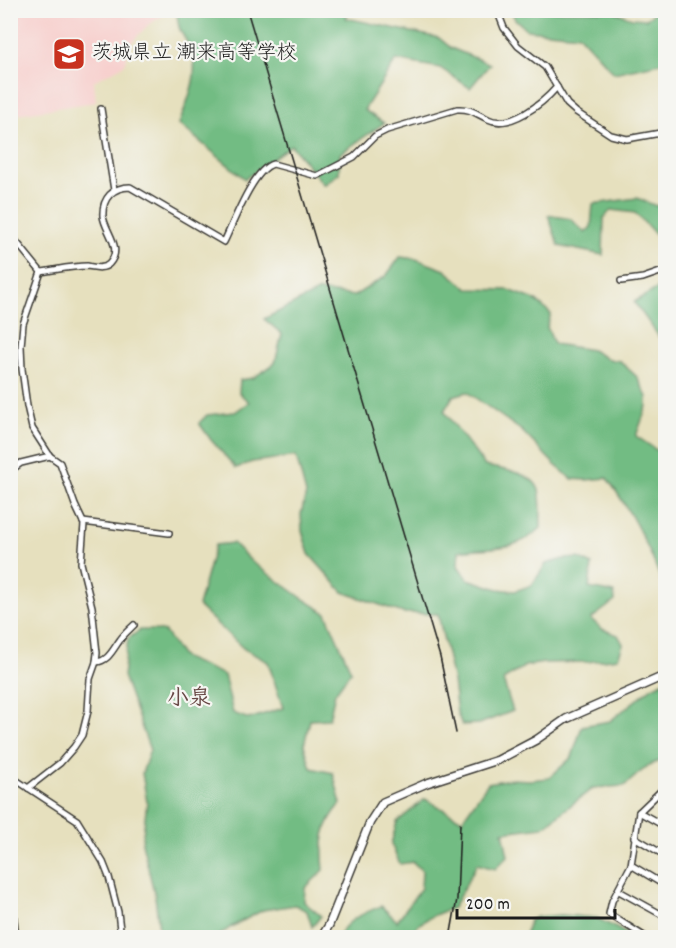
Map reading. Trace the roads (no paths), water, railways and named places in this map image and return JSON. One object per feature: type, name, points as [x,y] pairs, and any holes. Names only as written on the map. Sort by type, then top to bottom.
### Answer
[{"type":"highway","points":[[10,902],[14,938]]},
{"type":"street","points":[[497,10],[504,28],[518,46],[544,67],[567,104],[576,112],[611,135],[627,139],[666,132]]},
{"type":"street","points":[[41,272],[70,267],[100,268],[109,264],[114,253],[113,239],[103,215],[107,197],[114,190],[130,187],[224,242],[251,186],[268,166],[273,164],[317,176],[354,157],[375,136],[387,130],[457,109],[469,108],[489,120],[500,122],[510,120],[540,104],[557,87]]},
{"type":"street","points":[[101,109],[114,190]]},
{"type":"street","points":[[10,234],[41,272]]},
{"type":"street","points":[[621,280],[643,278],[666,270]]},
{"type":"street","points":[[28,788],[60,763],[82,735],[88,711],[90,679],[96,662],[92,607],[81,563],[83,522],[60,463],[50,456],[32,428],[21,357],[23,324],[41,272]]},
{"type":"street","points":[[10,471],[21,463],[50,456]]},
{"type":"street","points":[[83,522],[169,533]]},
{"type":"street","points":[[96,662],[102,662],[108,657],[121,638],[134,626]]},
{"type":"street","points":[[321,938],[329,925],[370,822],[383,802],[427,783],[498,760],[536,740],[566,718],[666,675]]},
{"type":"street","points":[[10,776],[77,820],[110,876],[121,938]]},
{"type":"street","points":[[647,938],[609,914],[612,901],[631,865],[639,812],[666,786]]},
{"type":"street","points":[[660,792],[666,795]]},
{"type":"street","points":[[639,812],[666,827]]},
{"type":"street","points":[[634,837],[666,856]]},
{"type":"street","points":[[631,865],[666,886]]},
{"type":"street","points":[[619,891],[666,917]]},
{"type":"railway","points":[[247,10],[440,657],[456,733]]},
{"type":"railway","points":[[450,938],[457,899],[460,824]]},
{"type":"place","name":"茨城県立 潮来高等学校","points":[[69,54]]},
{"type":"district","name":"小泉","points":[[189,699]]}]
